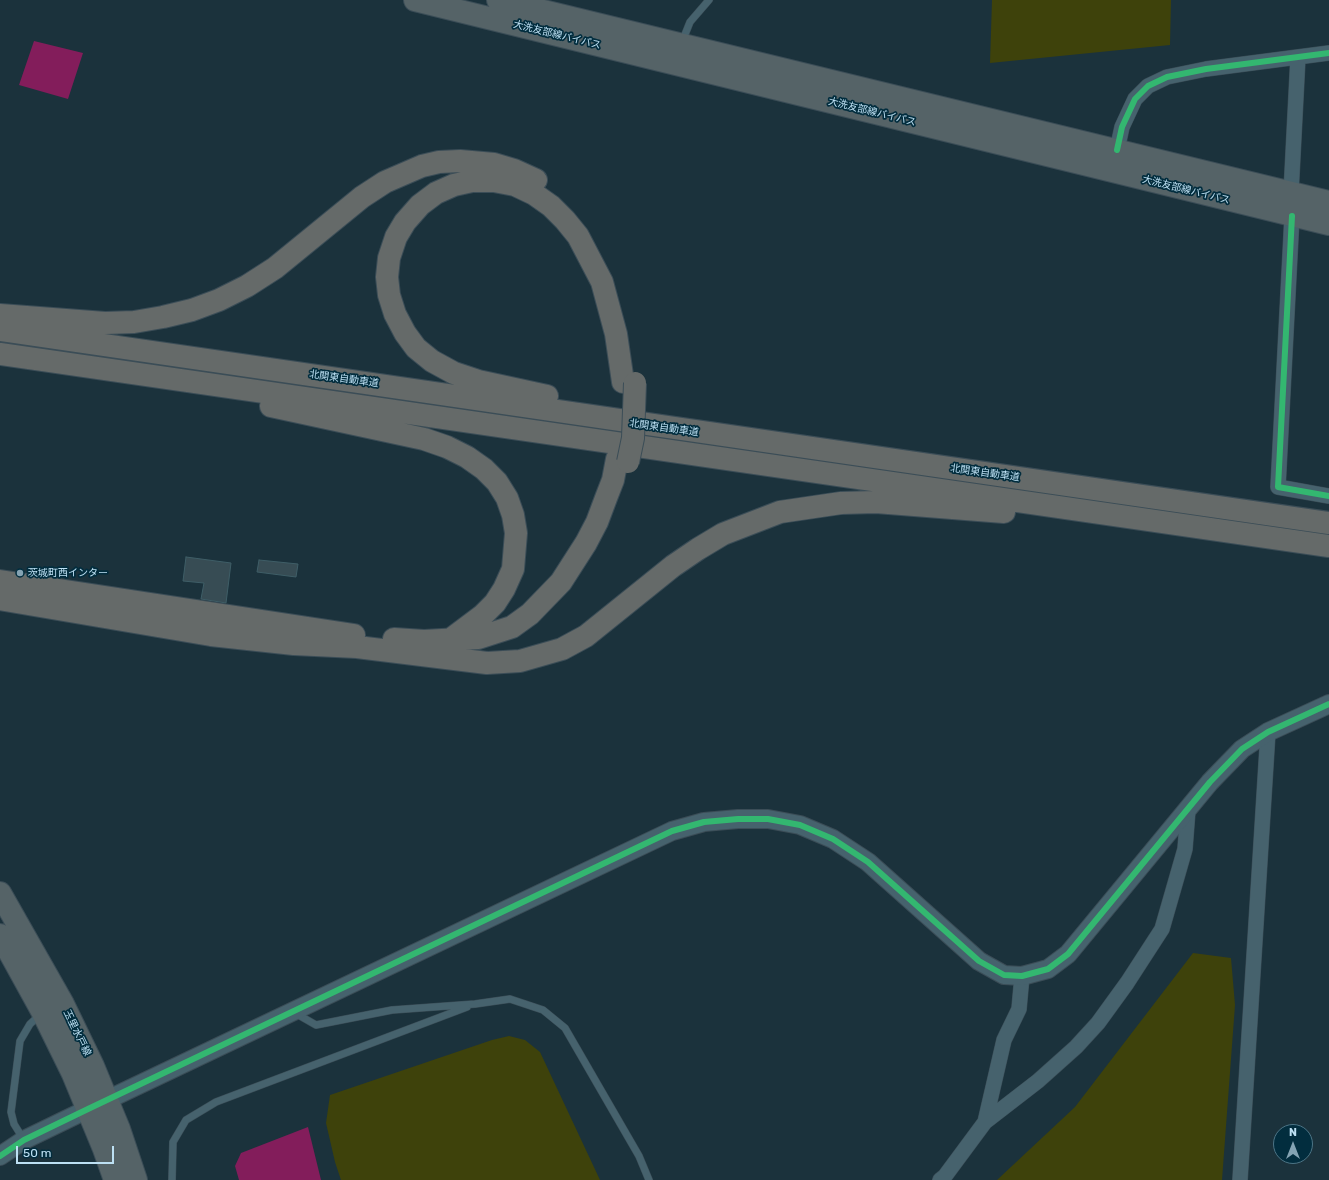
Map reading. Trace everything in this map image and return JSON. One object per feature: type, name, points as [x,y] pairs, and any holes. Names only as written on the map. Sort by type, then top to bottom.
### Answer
[{"type":"highway","points":[[0,315],[105,323],[134,322],[192,310],[219,300],[247,286],[275,268],[362,197],[384,182],[422,166],[440,162],[478,162],[494,164],[514,170],[545,185],[576,214],[602,254],[614,280],[629,334],[629,382],[623,418],[622,461],[624,484],[605,532],[582,573],[568,592],[552,609],[519,634],[502,643],[461,659]]},
{"type":"highway","points":[[629,382],[602,282],[578,236],[551,206],[534,194],[515,185],[494,181],[472,181],[454,185],[436,193],[420,205],[405,222],[396,237],[389,258],[387,277],[389,296],[395,314],[404,333],[416,348],[432,361],[454,373],[485,382],[823,450]]},
{"type":"highway","name":"北関東自動車道","points":[[0,330],[1329,523]]},
{"type":"highway","points":[[9,355],[1329,546]]},
{"type":"highway","points":[[9,355],[82,377],[256,403],[371,427],[424,439],[447,447],[467,458],[484,469],[496,482],[506,498],[513,515],[516,533],[516,551],[513,569],[495,603],[483,615],[451,639]]},
{"type":"highway","points":[[0,581],[361,636],[424,641],[478,638],[512,627],[530,614],[546,598],[569,570],[597,522],[622,461]]},
{"type":"highway","points":[[0,599],[211,635],[294,644],[357,647],[419,656],[461,659],[486,663],[520,661],[562,649],[591,632],[673,566],[723,534],[780,512],[808,506],[841,503],[917,504],[1253,535]]},
{"type":"main road","name":"大洗友部線バイパス","points":[[414,0],[1329,224]]},
{"type":"main road","name":"大洗友部線バイパス","points":[[498,0],[1329,202]]},
{"type":"main road","name":"玉里水戸線","points":[[0,893],[63,1004],[98,1105],[115,1180]]},
{"type":"main road","name":"玉里水戸線","points":[[0,935],[43,1012],[98,1105],[136,1180]]},
{"type":"street","points":[[1117,150],[1122,127],[1135,99],[1148,86],[1167,77],[1206,69],[1329,53]]},
{"type":"street","points":[[1291,193],[1298,57]]},
{"type":"street","points":[[1292,216],[1278,487],[1329,496]]},
{"type":"street","points":[[0,1156],[24,1140],[672,831],[704,822],[738,819],[768,819],[800,825],[833,839],[868,862],[979,961],[1004,975],[1022,976],[1048,969],[1068,954],[1210,782],[1242,749],[1268,732],[1329,704]]},
{"type":"street","points":[[1240,1180],[1268,732]]},
{"type":"street","points":[[940,1180],[945,1176],[985,1122],[1038,1081],[1076,1047],[1098,1023],[1128,984],[1162,929],[1184,849],[1188,810]]},
{"type":"street","points":[[985,1122],[1004,1040],[1019,1009],[1022,976]]},
{"type":"lane","points":[[681,44],[690,22],[709,0]]},
{"type":"lane","points":[[293,1012],[316,1025],[392,1010],[475,1004],[510,999],[543,1010],[565,1028],[639,1156],[649,1180]]},
{"type":"lane","points":[[172,1180],[171,1170],[173,1142],[186,1120],[216,1102],[475,1004]]},
{"type":"lane","points":[[24,1140],[14,1124],[11,1112],[20,1041],[30,1024],[43,1012]]},
{"type":"green space","points":[[992,0],[1171,0],[1170,45],[990,63]]},
{"type":"green space","points":[[1193,953],[1231,958],[1235,1005],[1222,1180],[997,1180],[1075,1107]]},
{"type":"green space","points":[[509,1036],[525,1040],[540,1052],[600,1180],[341,1180],[335,1162],[326,1123],[330,1095],[492,1040]]},
{"type":"shaded area","points":[[34,41],[83,53],[68,99],[19,85]]},
{"type":"shaded area","points":[[308,1127],[321,1180],[239,1180],[235,1166],[241,1153]]},
{"type":"building","points":[[186,557],[231,563],[226,603],[201,599],[204,583],[183,581]]},
{"type":"building","points":[[259,560],[298,564],[296,577],[257,572]]},
{"type":"cycle path","points":[[1117,150],[1122,127],[1135,99],[1148,86],[1167,77],[1206,69],[1329,53]]},
{"type":"cycle path","points":[[1292,216],[1278,487],[1329,496]]},
{"type":"cycle path","points":[[0,1156],[24,1140],[88,1109],[672,831],[704,822],[738,819],[768,819],[800,825],[833,839],[868,862],[979,961],[1004,975],[1022,976],[1048,969],[1068,954],[1210,782],[1242,749],[1268,732],[1329,704]]},
{"type":"place","name":"茨城町西インター","points":[[20,573]]}]
